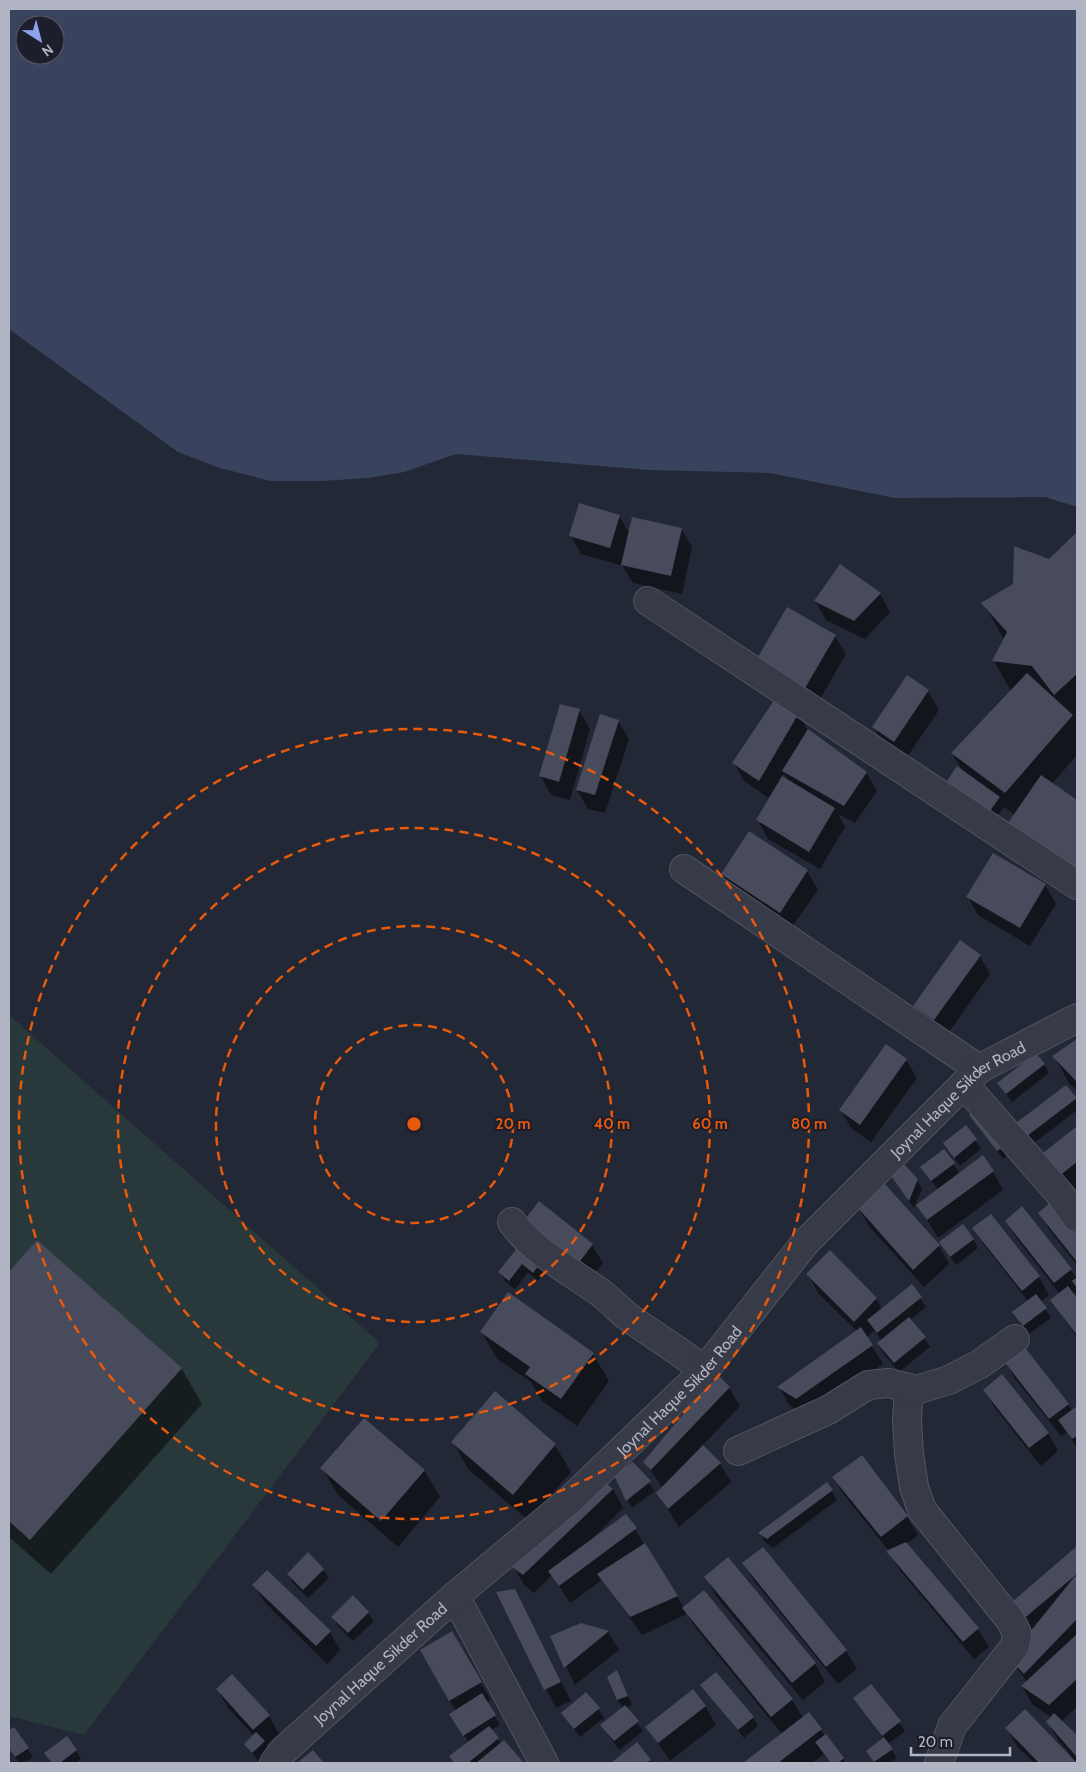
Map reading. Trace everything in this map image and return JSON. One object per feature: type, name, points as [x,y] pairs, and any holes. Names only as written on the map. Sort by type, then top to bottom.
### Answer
[{"type":"street","points":[[648,601],[1077,885]]},
{"type":"street","points":[[684,869],[971,1076],[1077,1218]]},
{"type":"street","name":"Joynal Haque Sikder Road","points":[[274,1763],[283,1751],[455,1596],[571,1498],[704,1371],[805,1242],[971,1076],[1077,1018]]},
{"type":"street","points":[[512,1222],[520,1233],[548,1256],[602,1294],[626,1316],[687,1356],[704,1371]]},
{"type":"street","points":[[738,1451],[828,1410],[868,1385],[889,1383],[916,1390],[949,1380],[980,1364],[1015,1339]]},
{"type":"street","points":[[909,1388],[907,1420],[909,1454],[914,1487],[922,1510],[1011,1622],[1017,1633],[1015,1646],[952,1726],[939,1763]]},
{"type":"street","points":[[455,1596],[544,1763]]},
{"type":"shaded area","points":[[9,1015],[380,1343],[84,1735],[9,1716]]},
{"type":"water","points":[[9,9],[1077,9],[1077,507],[1045,497],[895,498],[770,473],[648,470],[456,454],[404,472],[368,478],[322,481],[270,481],[220,468],[178,452],[9,329]]},
{"type":"building","points":[[579,503],[620,515],[610,548],[569,536]]},
{"type":"building","points":[[632,517],[682,528],[671,576],[621,565]]},
{"type":"building","points":[[1076,533],[1077,674],[1054,695],[1032,666],[992,661],[1007,632],[981,603],[1013,584],[1014,546],[1049,559]]},
{"type":"building","points":[[840,564],[881,593],[854,621],[814,601]]},
{"type":"building","points":[[787,607],[836,635],[804,690],[755,662]]},
{"type":"building","points":[[1027,673],[1073,715],[1005,793],[951,753]]},
{"type":"building","points":[[907,675],[929,690],[894,742],[872,727]]},
{"type":"building","points":[[775,699],[799,713],[759,781],[732,763]]},
{"type":"building","points":[[560,704],[580,709],[559,782],[539,776]]},
{"type":"building","points":[[600,714],[619,720],[595,795],[576,790]]},
{"type":"building","points":[[808,729],[867,772],[844,806],[782,771]]},
{"type":"building","points":[[957,766],[1000,797],[987,815],[944,785]]},
{"type":"building","points":[[1041,775],[1077,800],[1077,871],[1008,823]]},
{"type":"building","points":[[782,776],[835,808],[809,852],[756,820]]},
{"type":"building","points":[[749,831],[808,870],[780,913],[721,874]]},
{"type":"building","points":[[993,853],[1046,884],[1020,928],[966,897]]},
{"type":"building","points":[[960,940],[981,955],[934,1020],[913,1006]]},
{"type":"building","points":[[1077,1039],[1077,1082],[1052,1056]]},
{"type":"building","points":[[886,1044],[907,1059],[860,1125],[839,1110]]},
{"type":"building","points":[[1036,1053],[1045,1064],[1006,1094],[997,1083]]},
{"type":"building","points":[[1066,1085],[1077,1098],[1027,1136],[1016,1123]]},
{"type":"building","points":[[981,1106],[1009,1142],[997,1151],[969,1115]]},
{"type":"building","points":[[966,1125],[977,1139],[954,1158],[943,1143]]},
{"type":"building","points":[[1077,1126],[1077,1162],[1054,1180],[1038,1157]]},
{"type":"building","points":[[944,1149],[955,1163],[931,1181],[920,1167]]},
{"type":"building","points":[[983,1155],[994,1171],[927,1220],[916,1205]]},
{"type":"building","points":[[901,1161],[918,1179],[909,1201],[889,1173]]},
{"type":"building","points":[[884,1183],[940,1245],[913,1270],[857,1207]]},
{"type":"building","points":[[1053,1200],[1077,1231],[1077,1262],[1038,1213]]},
{"type":"building","points":[[539,1201],[593,1244],[578,1264],[524,1221]]},
{"type":"building","points":[[1022,1206],[1072,1269],[1054,1283],[1005,1221]]},
{"type":"building","points":[[991,1214],[1040,1276],[1022,1291],[972,1228]]},
{"type":"building","points":[[963,1224],[974,1239],[950,1257],[939,1242]]},
{"type":"building","points":[[37,1240],[182,1368],[30,1540],[9,1521],[9,1272]]},
{"type":"building","points":[[518,1247],[540,1264],[533,1273],[522,1264],[509,1281],[498,1272]]},
{"type":"building","points":[[830,1250],[877,1298],[854,1322],[806,1274]]},
{"type":"building","points":[[1077,1277],[1077,1288],[1072,1281]]},
{"type":"building","points":[[912,1284],[922,1297],[877,1333],[867,1320]]},
{"type":"building","points":[[1068,1286],[1077,1298],[1077,1335],[1050,1300]]},
{"type":"building","points":[[508,1292],[594,1353],[561,1399],[525,1374],[530,1367],[480,1332]]},
{"type":"building","points":[[1036,1294],[1047,1308],[1023,1326],[1012,1312]]},
{"type":"building","points":[[909,1317],[926,1337],[894,1363],[877,1343]]},
{"type":"building","points":[[861,1327],[873,1345],[796,1399],[777,1387]]},
{"type":"building","points":[[1023,1345],[1069,1404],[1049,1419],[1003,1360]]},
{"type":"building","points":[[717,1374],[730,1387],[651,1470],[643,1462]]},
{"type":"building","points":[[1002,1374],[1049,1433],[1029,1448],[983,1390]]},
{"type":"building","points":[[495,1391],[556,1444],[513,1495],[451,1442]]},
{"type":"building","points":[[1077,1406],[1077,1436],[1072,1439],[1058,1420]]},
{"type":"building","points":[[364,1418],[425,1470],[381,1521],[320,1468]]},
{"type":"building","points":[[703,1445],[721,1463],[668,1509],[656,1493]]},
{"type":"building","points":[[862,1455],[908,1516],[881,1537],[832,1477]]},
{"type":"building","points":[[633,1462],[651,1481],[626,1501],[614,1475]]},
{"type":"building","points":[[603,1480],[613,1489],[523,1575],[512,1567]]},
{"type":"building","points":[[827,1482],[833,1490],[767,1539],[758,1533]]},
{"type":"building","points":[[626,1514],[637,1528],[559,1586],[548,1571]]},
{"type":"building","points":[[906,1542],[979,1628],[963,1642],[886,1551]]},
{"type":"building","points":[[645,1543],[678,1596],[630,1617],[597,1574]]},
{"type":"building","points":[[1077,1546],[1077,1574],[1021,1621],[1013,1601]]},
{"type":"building","points":[[763,1547],[847,1650],[826,1667],[742,1563]]},
{"type":"building","points":[[308,1552],[324,1569],[303,1590],[287,1574]]},
{"type":"building","points":[[728,1557],[816,1663],[792,1683],[704,1577]]},
{"type":"building","points":[[267,1570],[331,1631],[316,1646],[252,1585]]},
{"type":"building","points":[[1075,1576],[1077,1578],[1077,1619],[1024,1674],[1009,1658]]},
{"type":"building","points":[[515,1589],[561,1682],[544,1690],[496,1592]]},
{"type":"building","points":[[704,1590],[793,1699],[771,1717],[682,1608]]},
{"type":"building","points":[[353,1595],[369,1612],[348,1633],[331,1617]]},
{"type":"building","points":[[581,1623],[609,1631],[564,1668],[550,1636]]},
{"type":"building","points":[[452,1631],[482,1682],[449,1701],[420,1650]]},
{"type":"building","points":[[1077,1634],[1077,1679],[1049,1705],[1021,1686]]},
{"type":"building","points":[[617,1670],[628,1696],[617,1700],[607,1677]]},
{"type":"building","points":[[716,1672],[754,1717],[738,1730],[700,1685]]},
{"type":"building","points":[[232,1674],[270,1715],[253,1730],[216,1689]]},
{"type":"building","points":[[871,1684],[901,1721],[882,1736],[853,1698]]},
{"type":"building","points":[[693,1689],[706,1706],[658,1743],[645,1727]]},
{"type":"building","points":[[586,1692],[600,1708],[574,1729],[561,1713]]},
{"type":"building","points":[[482,1693],[496,1715],[463,1736],[449,1714]]},
{"type":"building","points":[[625,1705],[639,1721],[614,1741],[600,1725]]},
{"type":"building","points":[[1025,1709],[1077,1763],[1039,1763],[1005,1728]]},
{"type":"building","points":[[809,1712],[822,1729],[778,1763],[743,1763]]},
{"type":"building","points":[[1054,1713],[1077,1735],[1077,1757],[1046,1722]]},
{"type":"building","points":[[489,1726],[499,1738],[468,1763],[454,1763],[449,1756]]},
{"type":"building","points":[[14,1727],[29,1748],[15,1757],[9,1749],[9,1730]]},
{"type":"building","points":[[256,1732],[265,1741],[252,1753],[244,1744]]},
{"type":"building","points":[[826,1734],[844,1758],[838,1763],[831,1763],[815,1742]]},
{"type":"building","points":[[67,1736],[77,1750],[60,1763],[52,1763],[44,1753]]},
{"type":"building","points":[[884,1737],[893,1749],[874,1762],[866,1751]]},
{"type":"building","points":[[504,1740],[524,1763],[476,1763]]},
{"type":"building","points":[[637,1742],[651,1760],[646,1763],[611,1763]]},
{"type":"building","points":[[313,1750],[324,1763],[297,1763]]}]
